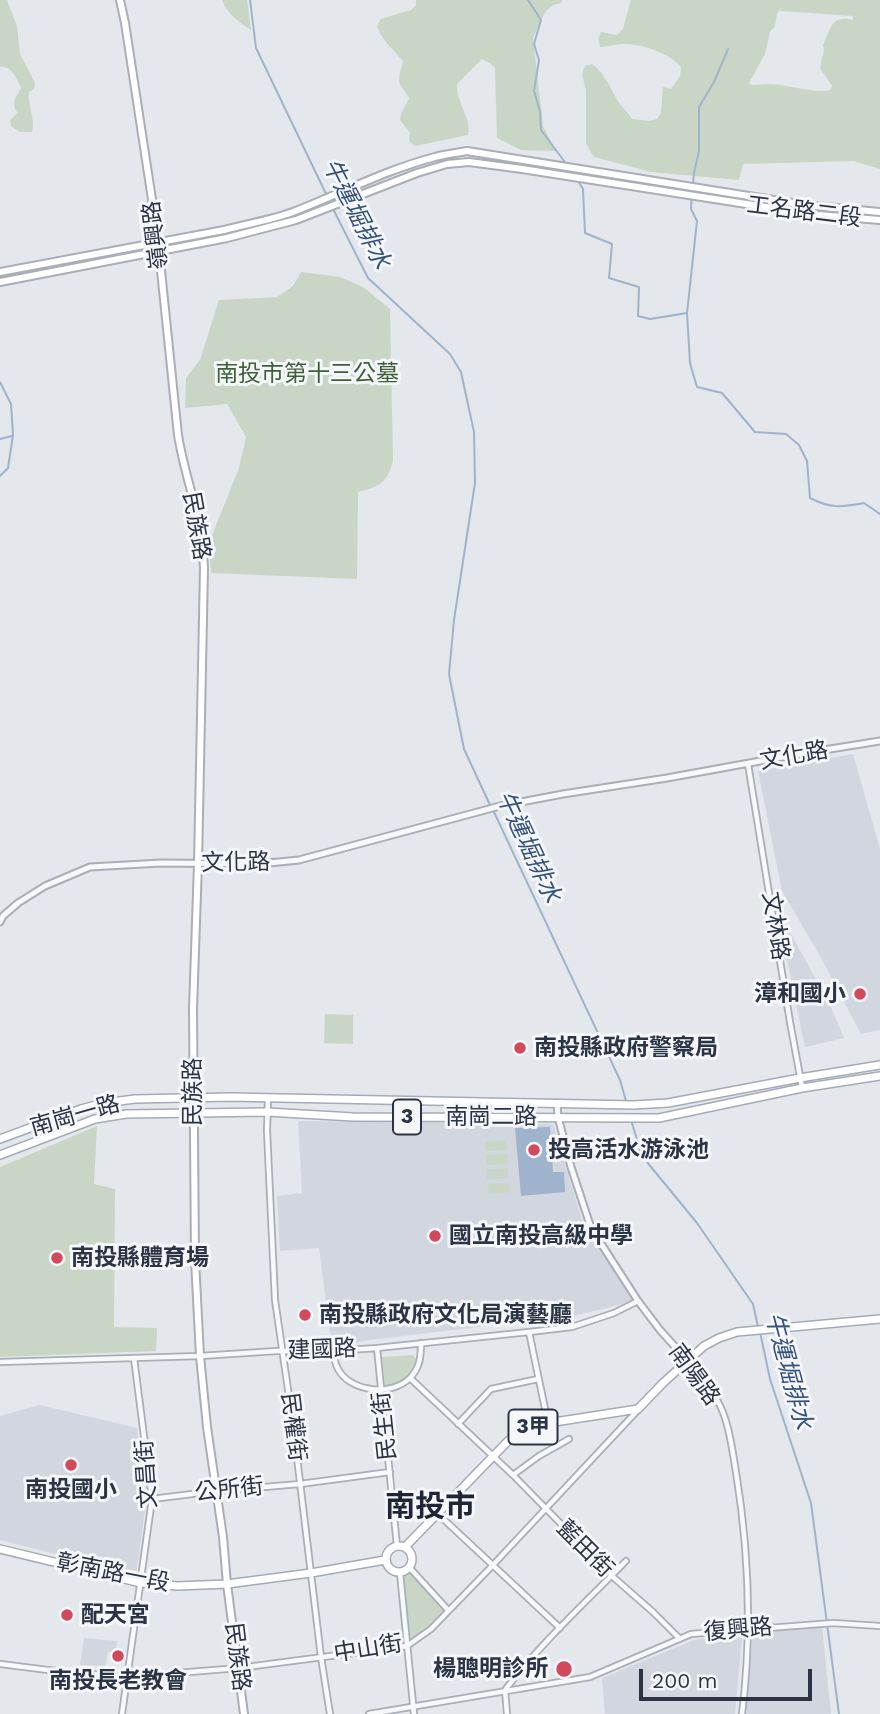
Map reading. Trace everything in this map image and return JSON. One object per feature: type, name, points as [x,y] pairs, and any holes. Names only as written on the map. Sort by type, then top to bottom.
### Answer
[{"type":"main road","name":"嶺興路","points":[[120,0],[157,241],[178,435],[185,470]]},
{"type":"main road","name":"工名路二段","points":[[157,241],[224,230],[290,213],[413,163],[467,151],[806,205],[880,212]]},
{"type":"main road","name":"工名路二段","points":[[158,252],[296,220],[417,173],[447,164],[468,162],[817,215],[880,220]]},
{"type":"main road","points":[[0,272],[157,241]]},
{"type":"main road","points":[[0,282],[158,252]]},
{"type":"main road","name":"民族路","points":[[185,470],[201,529],[204,568],[194,972],[194,1260],[207,1427],[244,1714]]},
{"type":"main road","name":"3","points":[[800,1078],[880,1065]]},
{"type":"main road","name":"3","points":[[802,1088],[880,1076]]},
{"type":"main road","name":"南崗二路","points":[[194,1097],[634,1105],[668,1103],[800,1078]]},
{"type":"main road","name":"南崗二路","points":[[193,1113],[636,1119],[677,1115],[802,1088]]},
{"type":"main road","name":"南崗一路","points":[[0,1139],[104,1102],[194,1097]]},
{"type":"main road","name":"南崗一路","points":[[0,1155],[95,1119],[126,1114],[193,1113]]},
{"type":"main road","points":[[638,1409],[688,1360],[719,1338],[737,1332],[880,1319]]},
{"type":"main road","name":"3甲","points":[[385,1560],[389,1549],[401,1546],[516,1434],[548,1423],[638,1409]]},
{"type":"main road","points":[[385,1560],[389,1569],[400,1573],[409,1567],[412,1563],[411,1554],[401,1546]]},
{"type":"main road","name":"彰南路一段","points":[[0,1549],[141,1583],[177,1586],[227,1584],[385,1560]]},
{"type":"street","name":"文化路","points":[[0,922],[3,916],[38,890],[90,867],[161,863],[259,864],[299,860],[500,806],[880,741]]},
{"type":"street","name":"文林路","points":[[748,764],[802,1088]]},
{"type":"street","name":"民權街","points":[[268,1098],[275,1300],[330,1714]]},
{"type":"street","name":"南陽路","points":[[557,1104],[571,1167],[591,1228],[638,1301],[718,1400],[729,1433],[741,1502],[747,1566],[747,1629],[742,1714]]},
{"type":"street","name":"建國路","points":[[0,1362],[377,1348],[572,1326],[614,1313],[638,1301]]},
{"type":"street","points":[[529,1332],[548,1423]]},
{"type":"street","points":[[333,1351],[337,1368],[348,1380],[365,1389],[382,1389],[402,1384],[410,1378],[420,1362],[421,1343]]},
{"type":"street","name":"民生街","points":[[377,1348],[401,1546]]},
{"type":"street","name":"文昌街","points":[[122,1714],[152,1499],[134,1359]]},
{"type":"street","name":"藍田街","points":[[410,1378],[680,1639]]},
{"type":"street","points":[[458,1424],[491,1389],[538,1380]]},
{"type":"street","name":"中山街","points":[[0,1664],[127,1677],[239,1668],[407,1647],[431,1629],[638,1409]]},
{"type":"street","points":[[513,1475],[569,1439]]},
{"type":"street","name":"公所街","points":[[152,1499],[390,1472]]},
{"type":"street","points":[[437,1513],[560,1628]]},
{"type":"street","points":[[507,1714],[505,1690],[560,1628],[626,1561]]},
{"type":"street","points":[[409,1567],[448,1610]]},
{"type":"street","points":[[400,1573],[414,1714]]},
{"type":"street","name":"復興路","points":[[369,1714],[590,1677],[691,1634],[832,1623],[880,1626]]},
{"type":"shaded area","points":[[853,754],[880,849],[880,1030],[861,1034],[782,891],[758,771]]},
{"type":"shaded area","name":"漳和國小","points":[[785,923],[831,1007],[844,1038],[805,1047],[780,926]]},
{"type":"shaded area","name":"國立南投高級中學","points":[[298,1121],[553,1124],[583,1224],[635,1301],[569,1317],[370,1340],[332,1347],[319,1248],[280,1251],[277,1196],[302,1193]]},
{"type":"shaded area","name":"南投國小","points":[[40,1405],[137,1428],[146,1502],[136,1575],[77,1559],[75,1552],[67,1549],[60,1555],[0,1540],[0,1416]]},
{"type":"shaded area","points":[[822,1627],[831,1714],[746,1714],[753,1632]]},
{"type":"shaded area","points":[[730,1635],[742,1638],[735,1714],[605,1714],[602,1678],[694,1640]]},
{"type":"shaded area","points":[[84,1638],[117,1641],[116,1652],[108,1652],[105,1666],[80,1665]]},
{"type":"green space","points":[[0,0],[7,0],[17,26],[20,54],[35,83],[34,89],[29,92],[32,132],[20,132],[11,126],[10,120],[18,113],[14,103],[21,88],[10,70],[0,67]]},
{"type":"green space","points":[[222,0],[247,0],[251,30],[230,14]]},
{"type":"green space","points":[[416,0],[562,0],[546,11],[533,38],[543,126],[556,151],[521,150],[497,138],[495,68],[482,59],[457,84],[468,123],[468,135],[415,146],[409,141],[410,133],[400,120],[409,98],[399,81],[403,61],[377,26],[381,19],[411,10],[416,5]]},
{"type":"green space","points":[[631,0],[880,0],[880,169],[854,161],[743,164],[739,180],[651,172],[594,157],[586,144],[586,90],[582,74],[585,66],[592,64],[601,72],[632,119],[649,121],[657,119],[661,113],[663,87],[671,89],[680,76],[681,67],[676,62],[646,47],[620,44],[600,47],[598,39],[601,32],[617,35],[623,29]],"holes":[[[781,8],[781,11],[853,16],[853,20],[835,22],[823,45],[820,68],[832,86],[830,90],[817,91],[776,84],[749,83],[765,54],[770,32]]]},
{"type":"green space","name":"南投市第十三公墓","points":[[301,272],[340,277],[363,287],[390,309],[393,461],[381,483],[358,492],[357,579],[211,573],[209,543],[239,468],[246,437],[227,404],[185,408],[186,378],[200,360],[219,300],[277,297],[293,286]]},
{"type":"green space","points":[[325,1014],[353,1015],[353,1044],[324,1043]]},
{"type":"green space","name":"南投縣體育場","points":[[97,1126],[94,1184],[115,1189],[114,1327],[157,1328],[156,1351],[0,1357],[0,1167]]},
{"type":"green space","points":[[506,1140],[507,1150],[486,1151],[485,1142]]},
{"type":"green space","points":[[507,1154],[508,1163],[487,1165],[486,1155]]},
{"type":"green space","points":[[508,1168],[508,1178],[487,1179],[487,1170]]},
{"type":"green space","points":[[509,1183],[510,1192],[489,1194],[488,1184]]},
{"type":"green space","points":[[413,1355],[416,1359],[410,1375],[402,1381],[385,1386],[382,1357]]},
{"type":"green space","points":[[409,1572],[445,1609],[411,1641],[403,1577]]},
{"type":"water","name":"投高活水游泳池","points":[[550,1127],[553,1172],[564,1172],[565,1192],[521,1196],[515,1128]]},
{"type":"waterway","name":"牛運堀排水","points":[[250,0],[256,48],[327,196]]},
{"type":"waterway","points":[[528,0],[541,20],[534,44],[539,60],[534,91],[540,111],[541,130],[567,165]]},
{"type":"waterway","points":[[693,184],[699,151],[699,107],[714,82],[728,49]]},
{"type":"waterway","points":[[578,181],[583,189],[585,233],[612,244],[609,278],[639,287],[638,316],[650,319],[687,313]]},
{"type":"waterway","points":[[692,189],[691,209],[697,221],[687,313],[690,363],[697,387],[722,393],[755,432],[786,434],[799,445],[807,461],[810,498],[837,506],[864,503],[880,514]]},
{"type":"waterway","name":"牛運堀排水","points":[[329,201],[368,278],[450,354],[461,372],[474,432],[475,483],[454,620],[449,674],[464,749],[490,805]]},
{"type":"waterway","points":[[0,382],[11,404],[13,435],[8,468],[0,476]]},
{"type":"waterway","points":[[0,439],[12,436]]},
{"type":"waterway","name":"牛運堀排水","points":[[493,810],[620,1080],[626,1101]]},
{"type":"waterway","name":"牛運堀排水","points":[[631,1120],[642,1156],[697,1223],[753,1304],[758,1327]]},
{"type":"waterway","name":"牛運堀排水","points":[[760,1332],[770,1379],[811,1503],[839,1714]]},
{"type":"place","name":"漳和國小","points":[[860,994]]},
{"type":"place","name":"南投縣政府警察局","points":[[520,1048]]},
{"type":"place","name":"投高活水游泳池","points":[[534,1150]]},
{"type":"place","name":"國立南投高級中學","points":[[435,1236]]},
{"type":"place","name":"南投縣體育場","points":[[57,1258]]},
{"type":"place","name":"南投縣政府文化局演藝廳","points":[[305,1315]]},
{"type":"place","name":"南投國小","points":[[71,1465]]},
{"type":"place","name":"配天宮","points":[[67,1615]]},
{"type":"place","name":"南投長老教會","points":[[118,1656]]},
{"type":"place","name":"楊聰明診所","points":[[564,1669]]},
{"type":"district","name":"南投市","points":[[430,1507]]}]
